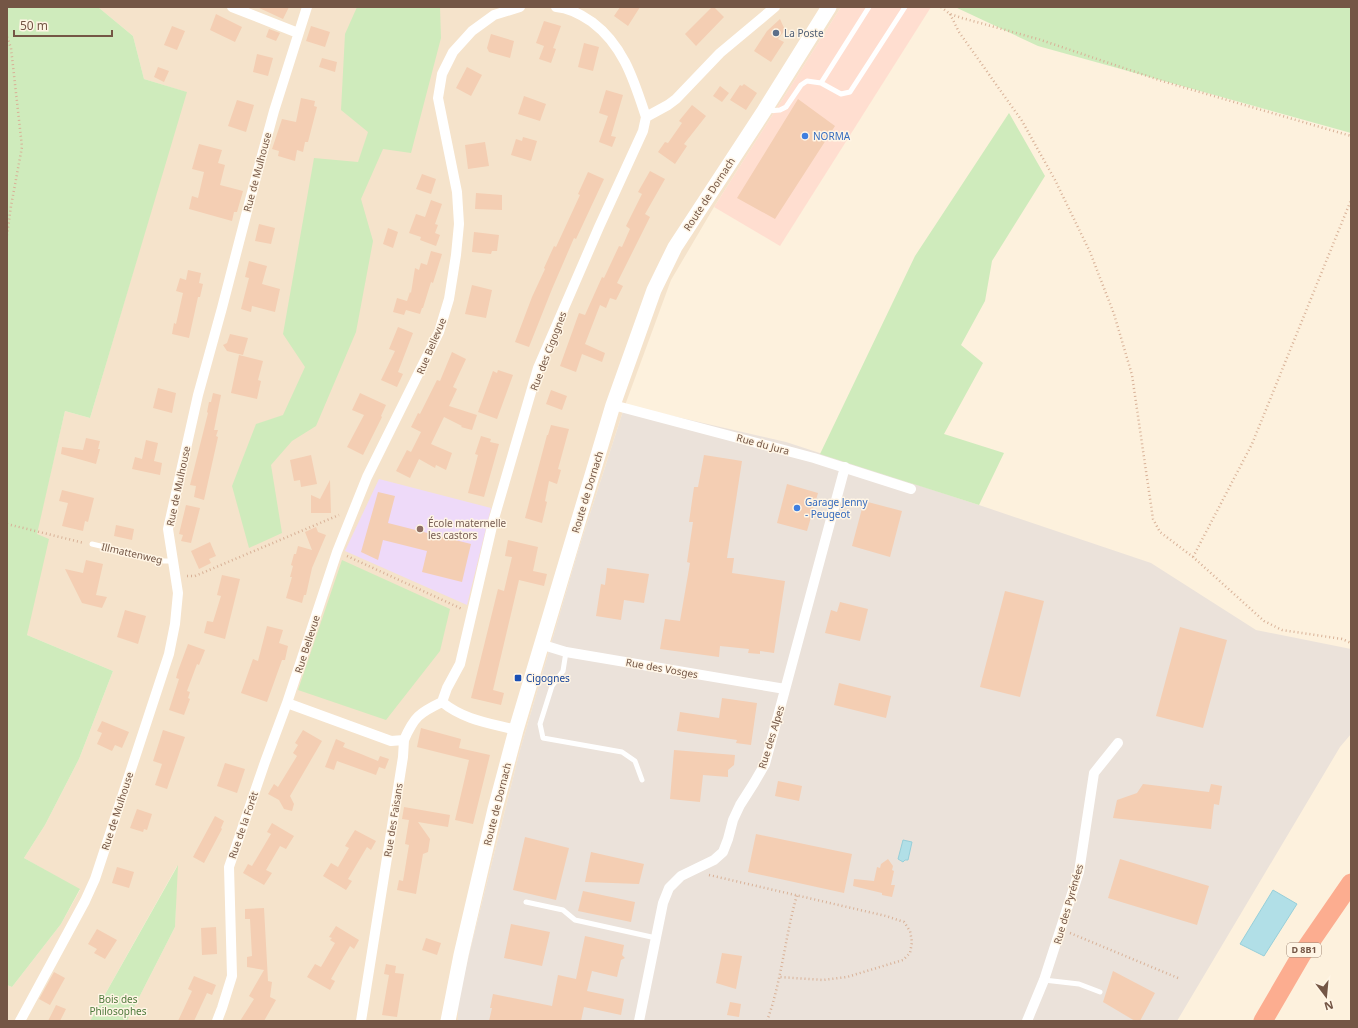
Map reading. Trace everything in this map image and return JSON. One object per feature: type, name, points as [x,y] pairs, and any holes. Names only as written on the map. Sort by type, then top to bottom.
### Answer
[{"type":"highway","name":"D 8B1","points":[[1263,1021],[1302,954],[1351,883]]},
{"type":"main road","name":"Route de Dornach","points":[[448,1021],[461,955],[495,809],[540,644],[613,405],[654,290],[674,247],[764,111],[829,7]]},
{"type":"street","points":[[232,7],[298,33]]},
{"type":"street","name":"Rue de Mulhouse","points":[[20,1021],[95,879],[167,661],[175,624],[178,593],[168,529],[198,395],[274,111],[307,7]]},
{"type":"street","name":"Rue Bellevue","points":[[287,703],[337,552],[351,516],[367,477],[438,332],[449,300],[459,224],[457,192],[438,98],[442,74],[453,52],[472,31],[494,16],[520,7]]},
{"type":"street","points":[[560,7],[582,15],[601,29],[615,44],[627,65],[646,116],[668,105],[676,99],[720,53],[775,7]]},
{"type":"street","name":"Rue des Cigognes","points":[[442,702],[447,688],[460,664],[493,522],[538,368],[599,227],[643,131],[646,116]]},
{"type":"street","name":"Rue du Jura","points":[[613,405],[845,467],[911,488]]},
{"type":"street","name":"Rue des Alpes","points":[[640,1021],[663,904],[669,888],[680,876],[714,860],[722,852],[740,805],[764,764],[845,467]]},
{"type":"street","name":"Rue des Vosges","points":[[540,644],[566,652],[785,688]]},
{"type":"street","points":[[287,703],[391,741],[404,740],[409,728],[417,716],[427,709],[442,702],[456,713],[467,718],[516,730]]},
{"type":"street","name":"Rue de la Forêt","points":[[217,1021],[232,976],[229,867],[264,762],[287,703]]},
{"type":"street","name":"Rue des Faisans","points":[[361,1021],[403,757],[404,740]]},
{"type":"street","name":"Rue des Pyrénées","points":[[1027,1021],[1044,980],[1079,872],[1094,773],[1118,743]]},
{"type":"lane","points":[[821,82],[869,7]]},
{"type":"lane","points":[[764,111],[780,110],[786,107],[801,85],[807,81],[821,82],[841,94],[850,92],[905,7]]},
{"type":"lane","name":"Illmattenweg","points":[[92,544],[164,561],[172,561]]},
{"type":"lane","points":[[566,652],[563,671],[552,686],[540,724],[543,738],[622,752],[635,761],[642,780]]},
{"type":"lane","points":[[526,902],[563,910],[575,920],[656,938]]},
{"type":"lane","points":[[1044,980],[1079,984],[1100,992]]},
{"type":"path","points":[[941,7],[950,14],[1038,39],[1162,80],[1351,136]]},
{"type":"path","points":[[950,14],[959,32],[1022,121],[1055,180],[1090,252],[1114,314],[1132,375],[1153,519],[1160,532],[1193,557],[1264,621],[1282,630],[1342,639],[1351,643]]},
{"type":"path","points":[[7,37],[11,48],[22,147],[7,235]]},
{"type":"path","points":[[1193,557],[1252,444],[1351,200]]},
{"type":"path","points":[[194,576],[341,514],[351,516]]},
{"type":"path","points":[[7,524],[92,544]]},
{"type":"path","points":[[337,552],[472,613]]},
{"type":"path","points":[[699,867],[707,875],[886,916],[904,922],[910,931],[912,942],[910,953],[903,960],[847,977],[823,980],[780,977]]},
{"type":"path","points":[[768,1021],[780,977],[791,917],[797,895]]},
{"type":"path","points":[[1061,929],[1178,978]]},
{"type":"shaded area","points":[[98,7],[841,7],[714,207],[671,280],[624,408],[579,548],[520,750],[458,999],[458,1021],[127,1021],[175,927],[177,866],[90,1021],[7,1021],[7,985],[12,987],[61,924],[80,890],[24,858],[45,825],[79,759],[113,671],[27,635],[36,535],[65,411],[90,418],[186,92],[144,79],[133,36]]},
{"type":"shaded area","points":[[841,7],[931,7],[780,246],[714,207]]},
{"type":"shaded area","points":[[625,405],[786,442],[979,505],[1151,563],[1256,630],[1351,649],[1351,734],[1340,747],[1177,1021],[458,1021],[458,999],[520,750],[579,548]]},
{"type":"shaded area","name":"École maternelle les castors","points":[[379,479],[491,508],[467,605],[345,551]]},
{"type":"green space","points":[[7,7],[98,7],[133,36],[144,79],[187,92],[90,418],[65,411],[37,534],[49,539],[27,635],[113,671],[79,759],[45,825],[24,858],[80,889],[61,924],[12,987],[7,985]]},
{"type":"green space","points":[[357,7],[440,7],[441,38],[411,153],[383,149],[361,199],[373,241],[356,332],[316,426],[292,441],[271,465],[282,533],[249,548],[232,486],[256,424],[283,415],[305,367],[283,334],[314,158],[358,162],[368,132],[341,110],[345,34]]},
{"type":"green space","points":[[955,7],[1351,7],[1351,133],[1038,46]]},
{"type":"green space","points":[[1009,113],[1045,176],[992,261],[985,301],[961,345],[983,363],[944,434],[1004,453],[979,505],[820,454],[915,256]]},
{"type":"green space","points":[[342,560],[450,609],[440,651],[386,720],[298,690]]},
{"type":"green space","name":"Bois des Philosophes","points":[[178,865],[175,927],[127,1021],[90,1021]]},
{"type":"water","points":[[903,840],[912,842],[908,860],[903,862],[898,859]]},
{"type":"water","points":[[1273,890],[1297,904],[1264,956],[1240,944]]},
{"type":"building","points":[[257,7],[289,7],[283,19]]},
{"type":"building","points":[[620,7],[640,7],[628,26],[614,16]]},
{"type":"building","points":[[712,7],[714,7],[724,17],[696,46],[685,34]]},
{"type":"building","points":[[216,14],[242,27],[235,42],[210,30]]},
{"type":"building","points":[[780,19],[785,30],[778,39],[784,42],[771,62],[754,51],[767,31]]},
{"type":"building","points":[[544,21],[561,26],[553,48],[556,49],[551,63],[539,59],[544,46],[536,43]]},
{"type":"building","points":[[172,26],[185,31],[177,50],[164,45]]},
{"type":"building","points":[[311,26],[330,32],[325,47],[306,41]]},
{"type":"building","points":[[269,29],[280,33],[276,41],[266,37]]},
{"type":"building","points":[[491,34],[514,41],[510,58],[489,52],[487,48]]},
{"type":"building","points":[[584,43],[599,47],[593,71],[578,67]]},
{"type":"building","points":[[257,54],[273,58],[268,76],[253,72]]},
{"type":"building","points":[[322,58],[337,62],[335,72],[319,67]]},
{"type":"building","points":[[158,67],[169,71],[164,82],[154,77]]},
{"type":"building","points":[[467,67],[482,75],[471,96],[456,88]]},
{"type":"building","points":[[744,84],[757,93],[746,110],[730,100],[740,85],[742,86]]},
{"type":"building","points":[[720,86],[729,93],[722,102],[713,96]]},
{"type":"building","points":[[606,90],[623,95],[611,136],[616,137],[612,147],[599,142],[608,116],[599,113]]},
{"type":"building","points":[[524,96],[546,104],[540,121],[518,114]]},
{"type":"building","points":[[301,98],[315,101],[314,106],[317,107],[308,142],[305,142],[303,152],[297,150],[295,161],[278,156],[279,151],[272,149],[282,119],[296,122]]},
{"type":"building","points":[[798,99],[835,126],[775,219],[737,198]]},
{"type":"building","points":[[237,100],[254,105],[246,132],[228,126]]},
{"type":"building","points":[[692,105],[706,116],[684,144],[687,146],[675,164],[658,152],[665,142],[668,143],[682,123],[679,121]]},
{"type":"building","points":[[523,137],[537,141],[531,161],[511,155],[516,139],[522,141]]},
{"type":"building","points":[[485,142],[489,166],[468,169],[465,145]]},
{"type":"building","points":[[199,144],[222,150],[218,163],[225,165],[220,185],[243,191],[237,212],[234,212],[232,221],[189,209],[192,196],[198,198],[204,172],[192,169]]},
{"type":"building","points":[[650,171],[665,179],[645,214],[650,217],[617,283],[623,286],[616,300],[610,298],[606,308],[600,305],[585,344],[605,353],[602,362],[582,354],[576,372],[560,366],[579,313],[585,315],[602,277],[604,278],[619,246],[622,247],[630,229],[626,226],[642,194],[638,192]]},
{"type":"building","points":[[588,172],[604,179],[576,239],[574,238],[529,347],[515,342],[532,297],[545,269],[544,268],[554,246],[556,247],[580,195],[578,194]]},
{"type":"building","points":[[422,174],[436,179],[431,194],[416,189]]},
{"type":"building","points":[[476,193],[502,195],[502,210],[475,209]]},
{"type":"building","points":[[431,200],[442,204],[435,224],[438,225],[435,233],[440,235],[436,246],[420,240],[421,237],[409,233],[416,214],[425,217]]},
{"type":"building","points":[[259,224],[275,228],[271,244],[255,241]]},
{"type":"building","points":[[388,228],[398,232],[393,248],[383,244]]},
{"type":"building","points":[[474,232],[499,235],[497,251],[492,251],[491,254],[472,252]]},
{"type":"building","points":[[431,251],[442,254],[433,283],[431,282],[420,314],[406,310],[404,315],[393,312],[397,298],[407,301],[410,292],[411,293],[415,268],[419,270],[421,263],[427,265]]},
{"type":"building","points":[[249,261],[267,266],[262,284],[280,289],[275,312],[252,306],[251,312],[241,309],[249,278],[245,277]]},
{"type":"building","points":[[188,270],[201,273],[199,283],[203,284],[200,297],[198,297],[189,338],[172,334],[174,323],[176,324],[183,293],[176,291],[180,278],[186,280]]},
{"type":"building","points":[[472,285],[492,290],[486,318],[465,314]]},
{"type":"building","points":[[398,327],[413,333],[398,372],[403,374],[397,387],[381,380],[395,351],[389,349]]},
{"type":"building","points":[[230,334],[248,338],[243,355],[227,351],[223,345],[227,343]]},
{"type":"building","points":[[452,352],[466,359],[453,387],[457,389],[449,406],[477,415],[472,430],[461,427],[462,426],[444,417],[431,444],[452,453],[446,470],[436,465],[435,468],[419,459],[410,478],[396,471],[407,450],[411,452],[421,432],[411,427],[418,413],[420,414],[437,380],[440,381]]},
{"type":"building","points":[[239,355],[263,361],[258,380],[261,381],[257,399],[231,393]]},
{"type":"building","points":[[498,370],[513,375],[497,419],[478,412],[493,371],[497,373]]},
{"type":"building","points":[[158,388],[176,393],[172,413],[153,408]]},
{"type":"building","points":[[551,390],[567,396],[562,410],[546,404]]},
{"type":"building","points":[[213,393],[221,395],[214,430],[218,430],[216,436],[218,437],[204,500],[194,497],[196,486],[190,485],[208,413],[209,402],[211,402]]},
{"type":"building","points":[[360,393],[386,405],[381,416],[382,417],[363,455],[347,447],[364,415],[352,410]]},
{"type":"building","points":[[551,425],[569,429],[558,469],[561,470],[557,484],[549,481],[545,501],[547,502],[542,523],[525,518]]},
{"type":"building","points":[[481,436],[491,439],[490,442],[499,444],[484,497],[468,493],[478,455],[475,454]]},
{"type":"building","points":[[86,438],[100,441],[98,449],[100,449],[96,464],[61,454],[62,447],[83,450]]},
{"type":"building","points":[[146,440],[158,443],[154,461],[162,463],[160,475],[132,469],[135,457],[142,459]]},
{"type":"building","points":[[311,455],[317,484],[301,487],[300,480],[294,481],[290,460]]},
{"type":"building","points":[[704,455],[742,461],[727,558],[734,558],[732,573],[785,581],[774,653],[760,651],[760,654],[748,653],[749,649],[720,646],[719,657],[660,649],[665,619],[680,621],[690,563],[687,562],[693,522],[689,522],[694,487],[698,487]]},
{"type":"building","points":[[330,480],[331,513],[311,513],[311,495],[320,499]]},
{"type":"building","name":"Garage Jenny - Peugeot","points":[[787,484],[818,493],[807,531],[777,523]]},
{"type":"building","points":[[62,490],[94,498],[88,522],[85,521],[83,531],[62,526],[68,503],[59,501]]},
{"type":"building","points":[[378,492],[395,496],[388,523],[471,544],[462,582],[422,572],[427,551],[383,540],[378,560],[361,552]]},
{"type":"building","points":[[864,501],[902,511],[890,557],[852,546]]},
{"type":"building","points":[[186,505],[200,508],[191,543],[181,541],[183,535],[179,534]]},
{"type":"building","points":[[116,525],[134,529],[132,540],[114,536]]},
{"type":"building","points":[[316,527],[318,532],[326,535],[312,568],[306,595],[304,595],[302,603],[286,598],[292,577],[290,577],[293,566],[291,565],[298,546],[312,550],[305,532]]},
{"type":"building","points":[[508,540],[538,547],[533,571],[547,574],[544,586],[519,580],[493,690],[504,693],[501,705],[471,698],[498,589],[504,591],[512,557],[505,556]]},
{"type":"building","points":[[210,542],[216,556],[209,559],[211,563],[199,569],[191,551]]},
{"type":"building","points":[[86,560],[103,564],[96,595],[107,597],[102,608],[82,603],[65,569],[83,573]]},
{"type":"building","points":[[607,568],[649,574],[644,603],[624,600],[621,620],[596,616],[601,584],[605,585]]},
{"type":"building","points":[[222,575],[240,579],[225,639],[204,633],[207,621],[213,622],[221,596],[217,595]]},
{"type":"building","points":[[1005,591],[1044,601],[1020,697],[980,687]]},
{"type":"building","points":[[840,602],[868,609],[860,641],[825,633],[831,610],[837,612]]},
{"type":"building","points":[[125,610],[146,616],[138,644],[117,637]]},
{"type":"building","points":[[267,626],[283,630],[279,643],[288,646],[285,660],[282,660],[267,702],[241,693],[253,659],[258,661]]},
{"type":"building","points":[[1180,627],[1227,640],[1203,728],[1156,716]]},
{"type":"building","points":[[188,644],[205,650],[199,665],[197,664],[187,691],[190,692],[188,698],[190,699],[184,715],[169,710],[179,679],[176,678],[178,671]]},
{"type":"building","points":[[839,683],[891,696],[886,718],[834,705]]},
{"type":"building","points":[[722,698],[757,703],[751,745],[736,743],[737,740],[677,731],[680,712],[719,718]]},
{"type":"building","points":[[102,721],[129,732],[122,748],[115,745],[112,751],[97,744],[102,733],[97,731]]},
{"type":"building","points":[[421,728],[461,739],[459,748],[490,755],[473,824],[455,820],[469,760],[417,747]]},
{"type":"building","points":[[163,730],[185,737],[167,789],[155,785],[162,764],[153,761]]},
{"type":"building","points":[[303,730],[322,741],[290,796],[294,804],[292,811],[284,809],[279,800],[268,794],[274,784],[278,787],[297,756],[293,753],[298,745],[295,743]]},
{"type":"building","points":[[336,739],[345,743],[343,747],[378,761],[380,756],[389,759],[385,769],[379,767],[376,775],[337,761],[334,770],[325,767]]},
{"type":"building","points":[[674,750],[735,755],[734,765],[728,770],[728,777],[703,775],[700,802],[670,799]]},
{"type":"building","points":[[225,763],[245,769],[237,793],[217,786]]},
{"type":"building","points":[[778,781],[802,786],[799,801],[775,796]]},
{"type":"building","points":[[1143,784],[1209,792],[1211,784],[1222,786],[1219,805],[1214,804],[1211,829],[1113,818],[1117,800],[1137,793]]},
{"type":"building","points":[[404,807],[450,815],[448,827],[418,822],[430,839],[428,852],[423,854],[416,894],[397,890],[399,880],[403,881],[409,845],[405,844],[409,820],[402,819]]},
{"type":"building","points":[[137,809],[152,814],[147,830],[144,829],[143,832],[130,828]]},
{"type":"building","points":[[215,816],[224,821],[221,828],[222,829],[204,863],[193,857]]},
{"type":"building","points":[[272,823],[294,836],[286,849],[280,846],[266,870],[272,873],[264,885],[243,873],[248,864],[252,866],[271,834],[267,832]]},
{"type":"building","points":[[355,830],[376,841],[371,850],[367,847],[348,879],[352,881],[346,890],[323,876],[331,863],[338,867],[349,848],[345,846]]},
{"type":"building","points":[[756,834],[852,854],[844,893],[748,872]]},
{"type":"building","points":[[525,837],[569,848],[556,900],[513,890]]},
{"type":"building","points":[[591,852],[644,864],[639,884],[585,882]]},
{"type":"building","points":[[888,859],[893,866],[892,870],[894,871],[891,885],[895,885],[892,897],[853,886],[854,879],[874,881],[877,867],[880,868],[881,864]]},
{"type":"building","points":[[1120,859],[1209,886],[1197,925],[1108,898]]},
{"type":"building","points":[[117,867],[134,872],[129,888],[112,883]]},
{"type":"building","points":[[583,891],[635,902],[631,922],[578,911]]},
{"type":"building","points":[[264,908],[268,981],[272,982],[270,997],[276,1000],[264,1021],[240,1021],[254,999],[249,996],[264,970],[247,967],[247,957],[252,956],[250,919],[245,919],[245,909]]},
{"type":"building","points":[[511,924],[550,932],[542,966],[504,958]]},
{"type":"building","points":[[336,926],[359,940],[354,949],[350,946],[340,963],[331,979],[335,981],[330,990],[307,977],[315,964],[321,967],[335,943],[330,940],[332,938],[329,937]]},
{"type":"building","points":[[216,927],[217,954],[202,955],[201,928]]},
{"type":"building","points":[[97,929],[117,940],[105,959],[94,953],[97,949],[88,944]]},
{"type":"building","points":[[585,936],[624,945],[622,955],[625,958],[621,960],[617,977],[592,971],[587,991],[624,999],[621,1015],[584,1007],[581,1021],[489,1021],[493,994],[552,1006],[558,975],[576,979]]},
{"type":"building","points":[[426,938],[441,943],[437,955],[422,950]]},
{"type":"building","points":[[722,953],[742,956],[736,989],[716,983]]},
{"type":"building","points":[[386,964],[396,966],[395,973],[404,974],[397,1017],[382,1015],[389,975],[384,974]]},
{"type":"building","points":[[1113,971],[1155,993],[1140,1021],[1135,1021],[1103,1002]]},
{"type":"building","points":[[54,972],[65,978],[50,1005],[39,999]]},
{"type":"building","points":[[194,976],[216,985],[212,995],[207,993],[194,1021],[178,1021],[192,991],[188,989]]},
{"type":"building","points":[[730,1002],[741,1004],[739,1017],[727,1015]]},
{"type":"building","points":[[56,1005],[66,1009],[60,1021],[48,1021]]},
{"type":"place","name":"La Poste","points":[[776,33]]},
{"type":"place","name":"NORMA","points":[[805,136]]},
{"type":"place","name":"Garage Jenny - Peugeot","points":[[797,508]]},
{"type":"place","name":"École maternelle les castors","points":[[420,529]]},
{"type":"place","name":"Cigognes","points":[[518,678]]}]
